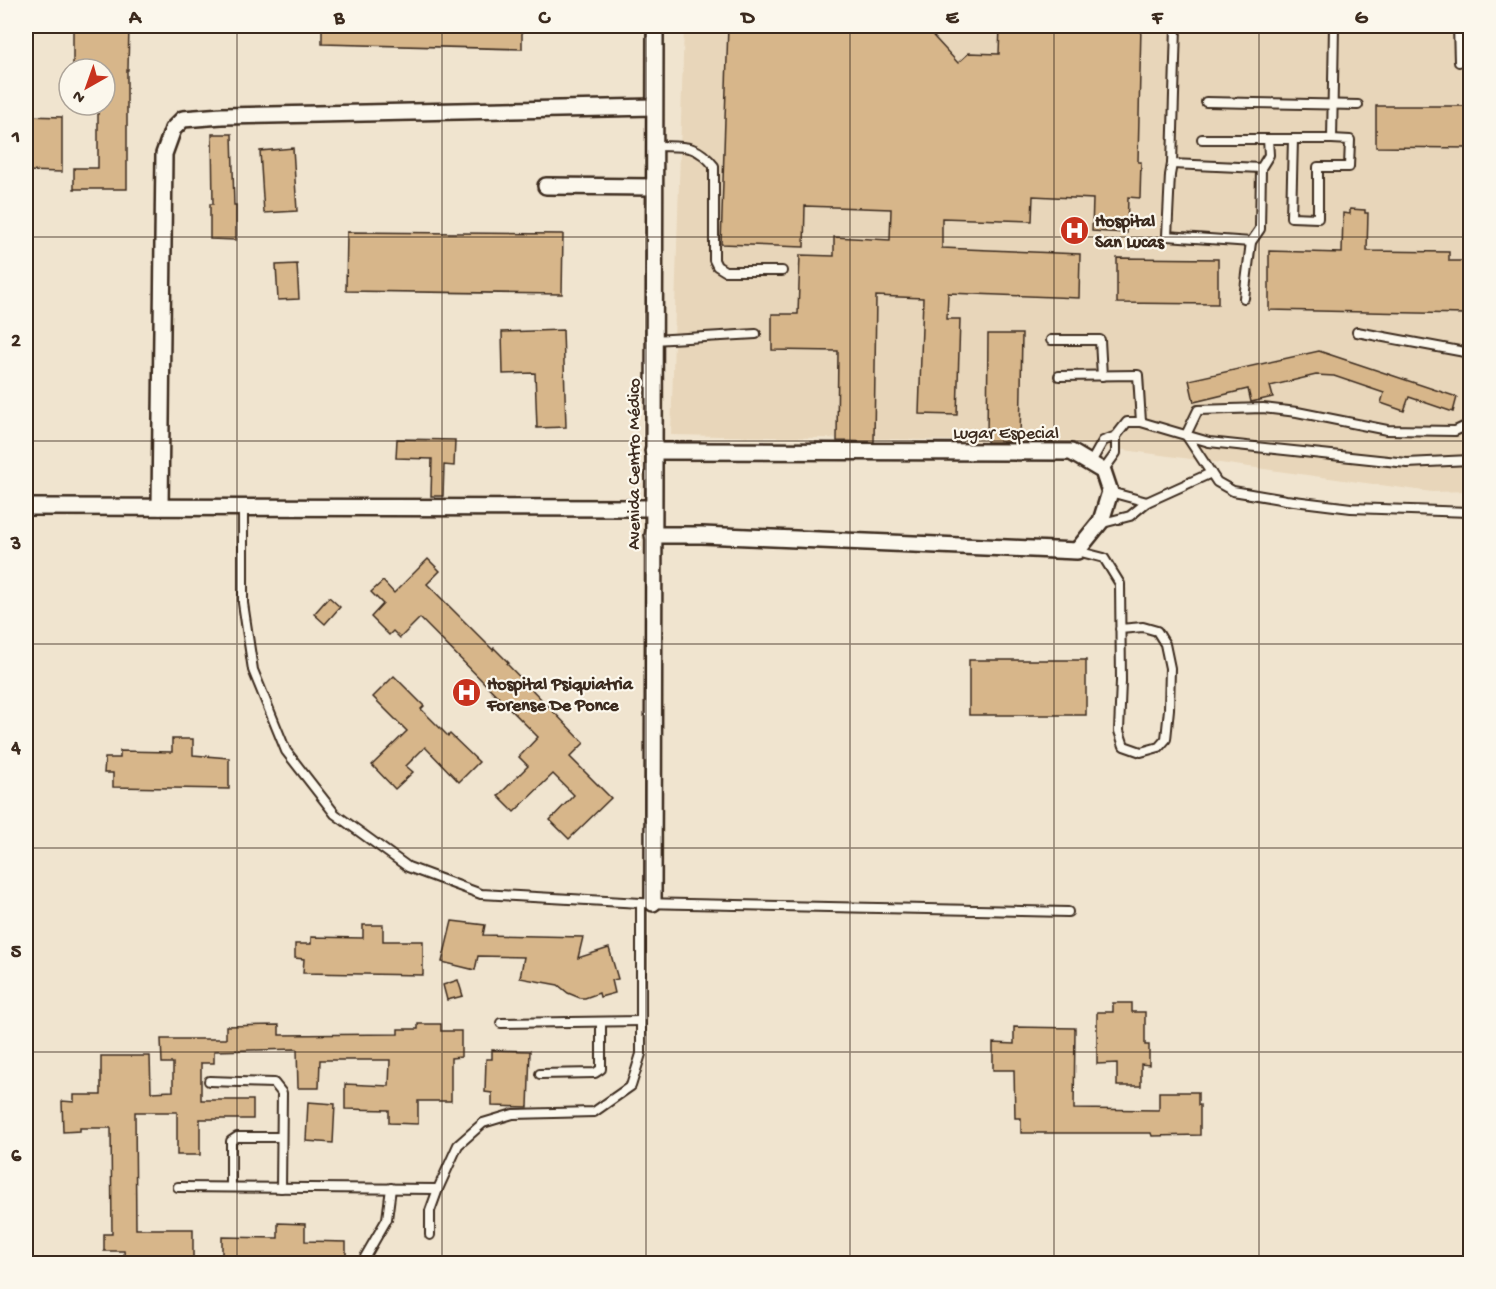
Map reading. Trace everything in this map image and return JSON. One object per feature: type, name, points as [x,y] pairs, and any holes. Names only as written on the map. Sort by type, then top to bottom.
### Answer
[{"type":"street","name":"Avenida Centro Médico","points":[[647,903],[653,535],[655,26]]},
{"type":"street","points":[[160,507],[164,154],[173,129],[183,118],[654,107]]},
{"type":"street","points":[[546,186],[654,187]]},
{"type":"street","name":"Lugar Especial","points":[[653,451],[1071,452],[1096,467]]},
{"type":"street","points":[[653,535],[702,535],[1077,551],[1101,521],[1110,492],[1096,467]]},
{"type":"street","points":[[26,507],[653,508]]},
{"type":"lane","points":[[1176,26],[1172,164],[1167,236],[1251,242]]},
{"type":"lane","points":[[1332,139],[1334,26]]},
{"type":"lane","points":[[1458,26],[1459,62]]},
{"type":"lane","points":[[1206,102],[1358,105]]},
{"type":"lane","points":[[1202,139],[1293,139],[1332,139],[1350,140],[1349,167],[1318,167],[1318,218],[1291,217],[1293,139]]},
{"type":"lane","points":[[1244,298],[1251,242],[1260,229],[1261,168],[1269,155],[1268,139]]},
{"type":"lane","points":[[654,146],[688,147],[699,151],[714,166],[714,260],[717,266],[725,271],[782,272]]},
{"type":"lane","points":[[1172,164],[1261,168]]},
{"type":"lane","points":[[1356,332],[1470,353]]},
{"type":"lane","points":[[653,340],[756,334]]},
{"type":"lane","points":[[1051,340],[1100,340],[1101,376]]},
{"type":"lane","points":[[1059,376],[1138,375],[1141,422]]},
{"type":"lane","points":[[1186,435],[1198,410],[1209,409],[1263,408],[1297,412],[1387,430],[1455,431],[1470,424]]},
{"type":"lane","points":[[1096,467],[1103,441],[1116,436],[1127,422],[1141,422],[1209,442],[1407,463],[1470,460]]},
{"type":"lane","points":[[1186,435],[1217,482],[1233,491],[1350,508],[1470,512]]},
{"type":"lane","points":[[1096,467],[1116,453],[1116,436]]},
{"type":"lane","points":[[1098,524],[1130,516],[1147,502],[1211,473]]},
{"type":"lane","points":[[1110,492],[1147,502]]},
{"type":"lane","points":[[243,507],[243,603],[253,670],[286,751],[336,814],[408,867],[481,894],[647,903],[1068,912]]},
{"type":"lane","points":[[1077,551],[1104,558],[1120,584],[1119,731],[1124,746],[1141,752],[1159,747],[1166,739],[1170,668],[1165,644],[1157,631],[1143,627],[1120,629]]},
{"type":"lane","points":[[430,1235],[430,1211],[458,1145],[483,1124],[513,1114],[594,1112],[631,1086],[641,1053],[647,903]]},
{"type":"lane","points":[[540,1074],[596,1073],[601,1069],[601,1022]]},
{"type":"lane","points":[[501,1023],[641,1022]]},
{"type":"lane","points":[[209,1081],[274,1083],[282,1093],[281,1188]]},
{"type":"lane","points":[[231,1187],[231,1142],[237,1137],[281,1137]]},
{"type":"lane","points":[[178,1187],[438,1189]]},
{"type":"lane","points":[[361,1263],[387,1219],[391,1188]]},
{"type":"shaded area","name":"Hospital San Lucas","points":[[684,26],[1470,26],[1470,491],[1432,492],[1073,443],[671,435]]},
{"type":"building","points":[[73,26],[129,26],[127,189],[74,189],[74,168],[98,168],[98,117],[117,117],[117,57],[73,57]]},
{"type":"building","points":[[322,26],[522,26],[522,49],[322,44]]},
{"type":"building","points":[[728,26],[924,26],[958,63],[969,53],[999,54],[1000,26],[1141,26],[1138,162],[1141,162],[1140,198],[1128,197],[1127,233],[1092,231],[1093,199],[1033,196],[1032,221],[942,218],[942,248],[1080,254],[1079,298],[948,293],[947,319],[960,319],[957,415],[919,414],[923,298],[876,296],[874,442],[837,441],[838,351],[772,350],[772,314],[798,314],[800,255],[834,256],[834,237],[890,240],[891,209],[805,206],[804,247],[721,244]]},
{"type":"building","points":[[1376,106],[1470,106],[1470,148],[1376,147]]},
{"type":"building","points":[[26,116],[62,117],[62,172],[26,171]]},
{"type":"building","points":[[212,134],[232,134],[236,240],[210,239],[210,204],[213,204]]},
{"type":"building","points":[[293,148],[297,211],[264,213],[260,151]]},
{"type":"building","points":[[1350,209],[1365,210],[1365,213],[1368,213],[1367,251],[1449,252],[1449,261],[1467,261],[1466,314],[1269,310],[1269,251],[1342,253],[1343,213],[1350,214]]},
{"type":"building","points":[[347,232],[563,234],[562,294],[346,291]]},
{"type":"building","points":[[1117,258],[1218,259],[1218,304],[1117,303]]},
{"type":"building","points":[[297,264],[299,299],[278,300],[276,265]]},
{"type":"building","points":[[563,330],[566,427],[537,428],[535,373],[503,374],[502,332]]},
{"type":"building","points":[[988,334],[1022,334],[1020,442],[987,442]]},
{"type":"building","points":[[1319,351],[1457,397],[1453,412],[1409,397],[1404,411],[1381,403],[1384,393],[1334,376],[1316,375],[1270,386],[1273,397],[1251,402],[1248,389],[1194,402],[1189,380]]},
{"type":"building","points":[[397,439],[455,440],[454,466],[444,465],[443,496],[431,496],[432,459],[396,458]]},
{"type":"building","points":[[428,559],[440,571],[427,584],[509,663],[507,664],[584,743],[570,757],[611,798],[569,839],[550,820],[574,795],[553,774],[514,812],[498,796],[528,766],[519,757],[538,737],[420,618],[400,638],[393,631],[389,635],[371,617],[383,604],[371,592],[383,581],[394,593]]},
{"type":"building","points":[[329,597],[340,607],[325,624],[314,614]]},
{"type":"building","points":[[969,660],[1086,660],[1086,715],[969,715]]},
{"type":"building","points":[[394,676],[424,706],[421,709],[479,762],[459,782],[425,747],[406,766],[413,772],[395,789],[372,765],[407,731],[373,697]]},
{"type":"building","points":[[172,739],[193,739],[193,755],[229,758],[229,789],[113,787],[113,773],[104,773],[105,758],[120,758],[120,751],[172,752]]},
{"type":"building","points":[[452,921],[485,925],[483,935],[583,937],[578,958],[609,948],[618,979],[612,980],[615,993],[600,997],[599,993],[580,998],[568,993],[558,985],[520,978],[524,957],[478,956],[475,970],[442,962]]},
{"type":"building","points":[[363,925],[383,925],[383,941],[423,941],[423,975],[303,973],[304,959],[295,958],[295,944],[311,944],[311,937],[363,938]]},
{"type":"building","points":[[458,980],[463,996],[447,1000],[443,985]]},
{"type":"building","points":[[1113,1003],[1132,1003],[1132,1012],[1145,1012],[1145,1045],[1149,1045],[1149,1065],[1141,1064],[1141,1086],[1117,1086],[1117,1063],[1097,1064],[1097,1012],[1113,1012]]},
{"type":"building","points":[[418,1024],[441,1024],[441,1031],[461,1031],[461,1057],[451,1058],[451,1101],[418,1101],[418,1124],[389,1123],[389,1110],[345,1109],[345,1084],[389,1086],[390,1060],[320,1060],[319,1088],[298,1088],[297,1049],[214,1051],[214,1063],[201,1063],[201,1100],[253,1100],[253,1119],[200,1119],[200,1155],[177,1155],[177,1112],[135,1112],[136,1229],[193,1229],[193,1262],[125,1262],[124,1251],[104,1251],[104,1234],[112,1234],[111,1128],[80,1128],[80,1131],[63,1132],[62,1101],[74,1102],[74,1095],[101,1095],[101,1056],[150,1056],[151,1092],[173,1091],[173,1063],[162,1063],[161,1039],[226,1039],[226,1026],[279,1025],[279,1035],[398,1034],[398,1029],[418,1029]]},
{"type":"building","points":[[1014,1027],[1075,1028],[1074,1109],[1159,1110],[1159,1092],[1198,1092],[1200,1135],[1021,1133],[1021,1118],[1015,1118],[1014,1070],[993,1070],[993,1043],[1014,1044]]},
{"type":"building","points":[[492,1050],[530,1051],[528,1107],[492,1106],[492,1093],[485,1092],[486,1059],[492,1059]]},
{"type":"building","points":[[308,1102],[335,1104],[333,1143],[306,1141]]},
{"type":"building","points":[[278,1223],[305,1224],[305,1241],[346,1242],[346,1263],[222,1263],[222,1237],[278,1238]]},
{"type":"place","name":"Hospital San Lucas","points":[[1074,230]]},
{"type":"place","name":"Hospital Psiquiatria Forense De Ponce","points":[[466,693]]}]
